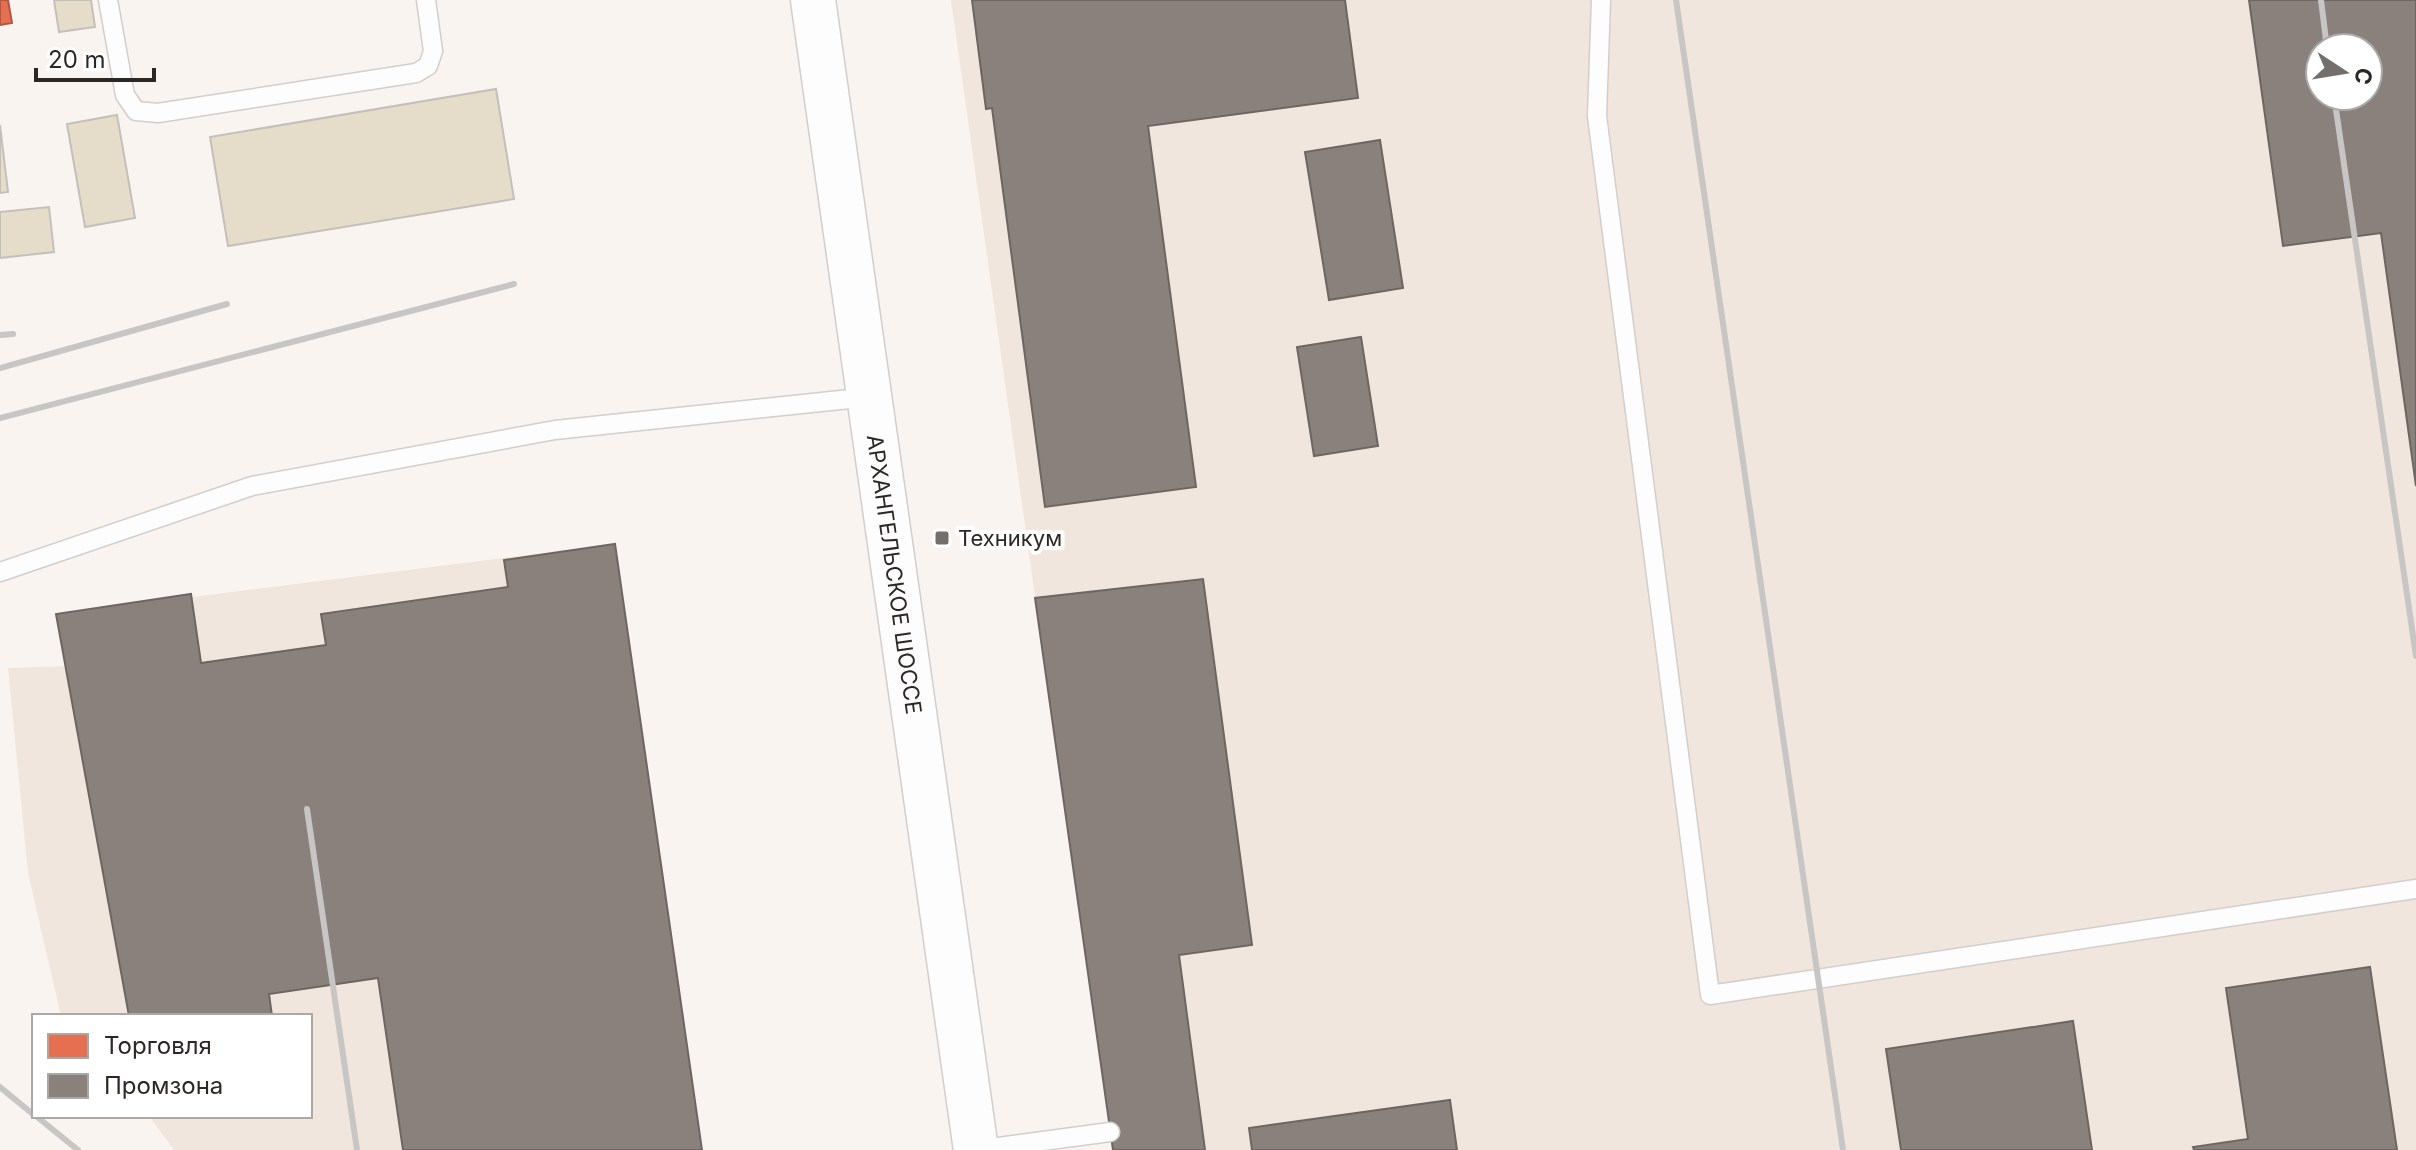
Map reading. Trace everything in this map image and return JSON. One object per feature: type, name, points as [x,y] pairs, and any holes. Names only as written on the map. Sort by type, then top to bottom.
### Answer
[{"type":"main road","name":"АРХАНГЕЛЬСКОЕ ШОССЕ","points":[[813,0],[976,1150]]},
{"type":"lane","points":[[108,0],[125,95],[136,111],[158,113],[416,73],[428,66],[433,51],[426,0]]},
{"type":"lane","points":[[1601,0],[1597,116],[1710,995],[2416,889]]},
{"type":"lane","points":[[0,572],[252,486],[555,430],[869,397]]},
{"type":"lane","points":[[976,1150],[1110,1132]]},
{"type":"shaded area","points":[[951,0],[2416,0],[2416,1150],[1113,1150]]},
{"type":"shaded area","points":[[615,544],[702,1150],[174,1150],[150,1118],[312,1118],[312,1014],[61,1014],[28,873],[8,668],[65,666],[56,614]]},
{"type":"building: Торговля","points":[[0,0],[8,0],[12,23],[0,25]]},
{"type":"building: Промзона","points":[[972,0],[1345,0],[1358,98],[1148,126],[1196,487],[1045,507],[992,108],[986,109]]},
{"type":"building: Промзона","points":[[2249,0],[2416,0],[2416,486],[2381,233],[2283,246]]},
{"type":"building: Промзона","points":[[1380,140],[1403,288],[1329,300],[1305,152]]},
{"type":"building: Промзона","points":[[1361,337],[1378,446],[1314,456],[1297,347]]},
{"type":"building: Промзона","points":[[615,544],[702,1150],[403,1150],[378,978],[269,994],[272,1014],[129,1014],[56,614],[191,594],[201,663],[326,645],[321,614],[508,587],[504,560]]},
{"type":"building: Промзона","points":[[1203,579],[1252,945],[1179,955],[1205,1150],[1113,1150],[1035,598]]},
{"type":"building: Промзона","points":[[2370,967],[2397,1150],[2194,1150],[2193,1147],[2248,1139],[2226,988]]},
{"type":"building: Промзона","points":[[2073,1021],[2092,1150],[1901,1150],[1886,1049]]},
{"type":"building: Промзона","points":[[1450,1100],[1457,1150],[1252,1150],[1249,1128]]},
{"type":"building: Прочее","points":[[54,0],[91,0],[95,27],[59,32]]},
{"type":"building: Прочее","points":[[496,89],[514,199],[228,246],[210,137]]},
{"type":"building: Прочее","points":[[117,115],[135,218],[85,227],[67,124]]},
{"type":"building: Прочее","points":[[0,125],[8,192],[0,193]]},
{"type":"building: Прочее","points":[[49,207],[54,252],[0,258],[0,212]]},
{"type":"railway","points":[[1676,0],[1843,1150]]},
{"type":"railway","points":[[2321,0],[2325,32]]},
{"type":"railway","points":[[2336,112],[2416,656]]},
{"type":"railway","points":[[0,418],[514,284]]},
{"type":"railway","points":[[0,368],[227,304]]},
{"type":"railway","points":[[0,335],[13,334]]},
{"type":"railway","points":[[307,809],[357,1150]]},
{"type":"railway","points":[[0,1087],[32,1113]]},
{"type":"railway","points":[[38,1118],[78,1150]]},
{"type":"place","name":"Техникум","points":[[942,538]]}]
